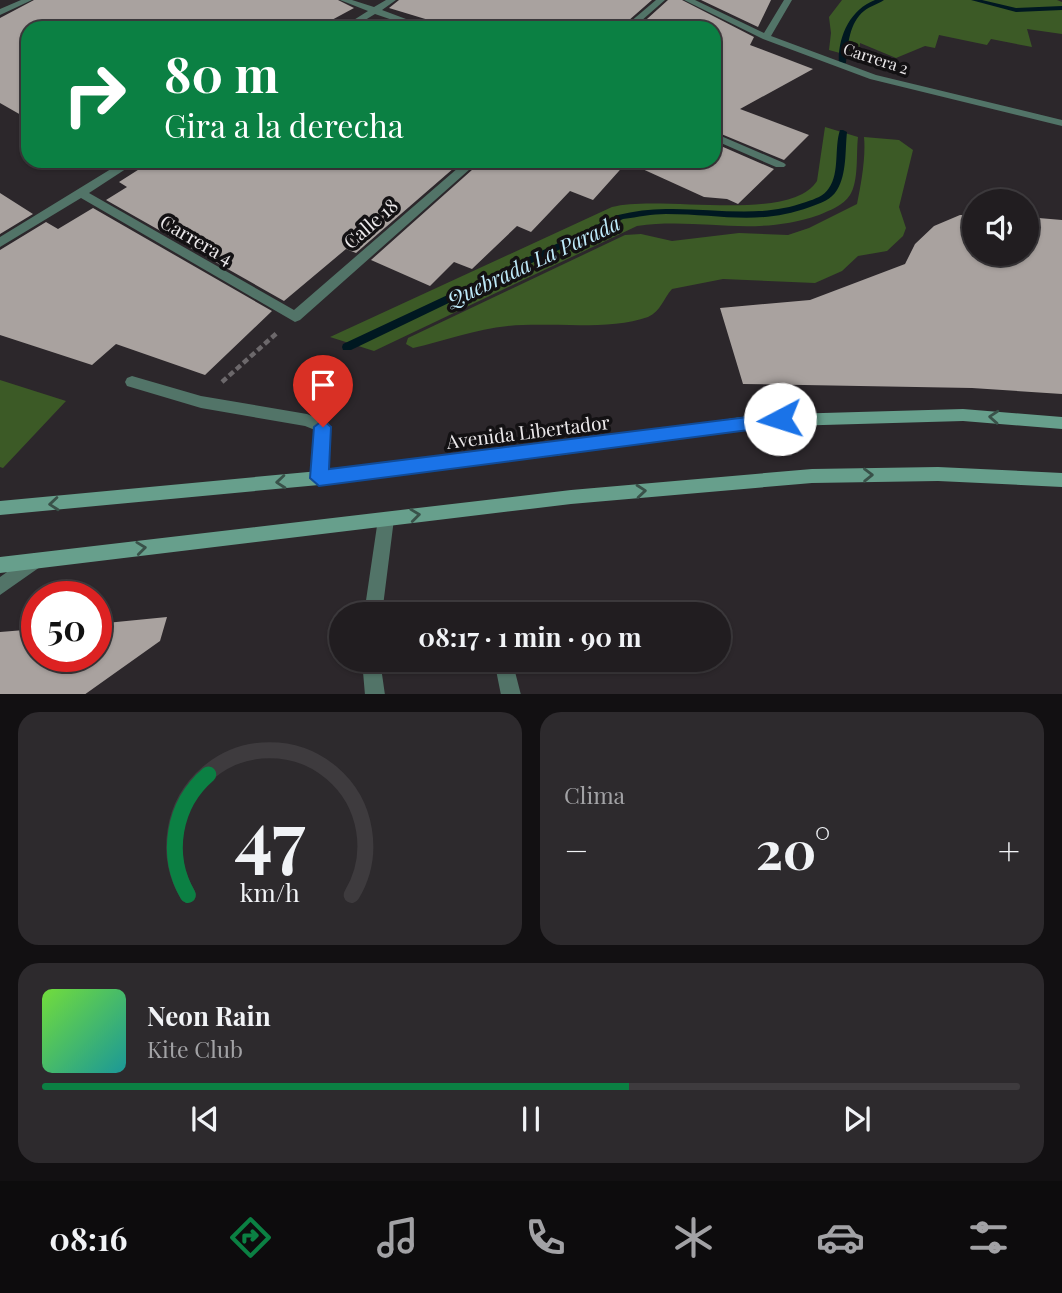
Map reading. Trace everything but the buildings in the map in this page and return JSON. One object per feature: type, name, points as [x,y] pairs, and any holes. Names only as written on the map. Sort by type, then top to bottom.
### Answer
[{"type":"main road","name":"Avenida Libertador","points":[[0,508],[319,478],[561,449],[756,421],[963,415],[1062,423]]},
{"type":"main road","points":[[0,565],[571,497],[812,476],[938,474],[1062,480]]},
{"type":"street","points":[[0,12],[28,0]]},
{"type":"street","points":[[344,0],[404,21]]},
{"type":"street","points":[[358,21],[392,0]]},
{"type":"street","points":[[636,21],[661,0]]},
{"type":"street","name":"Carrera 2","points":[[688,0],[766,37],[873,76],[1062,123]]},
{"type":"street","points":[[766,37],[788,0]]},
{"type":"street","points":[[721,139],[780,165]]},
{"type":"street","points":[[0,243],[121,168]]},
{"type":"street","name":"Calle 18","points":[[295,317],[465,168]]},
{"type":"street","name":"Carrera 4","points":[[81,193],[295,317]]},
{"type":"street","points":[[132,382],[201,402],[307,420],[323,427],[319,478]]},
{"type":"street","points":[[375,602],[386,519]]},
{"type":"street","points":[[0,587],[34,561]]},
{"type":"street","points":[[372,672],[375,694]]},
{"type":"street","points":[[506,672],[511,694]]},
{"type":"path","points":[[201,402],[295,317]]},
{"type":"green space","points":[[842,0],[1057,0],[1062,2],[1062,34],[1027,29],[1032,47],[991,39],[987,45],[939,35],[935,48],[925,46],[896,58],[860,43],[858,58],[829,50],[829,17]]},
{"type":"green space","points":[[825,127],[858,137],[857,167],[853,189],[847,199],[819,215],[771,225],[637,226],[374,351],[330,337],[612,207],[633,204],[753,205],[802,194],[817,181]]},
{"type":"green space","points":[[864,137],[899,140],[913,150],[899,207],[906,228],[903,236],[887,251],[858,256],[842,271],[815,283],[723,279],[672,289],[652,314],[633,321],[598,325],[508,326],[472,332],[413,348],[406,344],[408,338],[625,235],[641,234],[672,241],[739,233],[788,235],[809,228],[857,204],[864,162]]},
{"type":"green space","points":[[0,380],[66,401],[3,468],[0,467]]},
{"type":"waterway","name":"Quebrada La Parada","points":[[842,63],[847,33],[855,16],[870,4],[881,0]]},
{"type":"waterway","name":"Quebrada La Parada","points":[[974,0],[1016,10],[1062,8]]},
{"type":"waterway","name":"Quebrada La Parada","points":[[347,347],[621,217],[666,211],[759,215],[781,213],[819,200],[829,194],[835,185],[843,132]]},
{"type":"route","points":[[323,427],[319,478],[780,419]]}]
